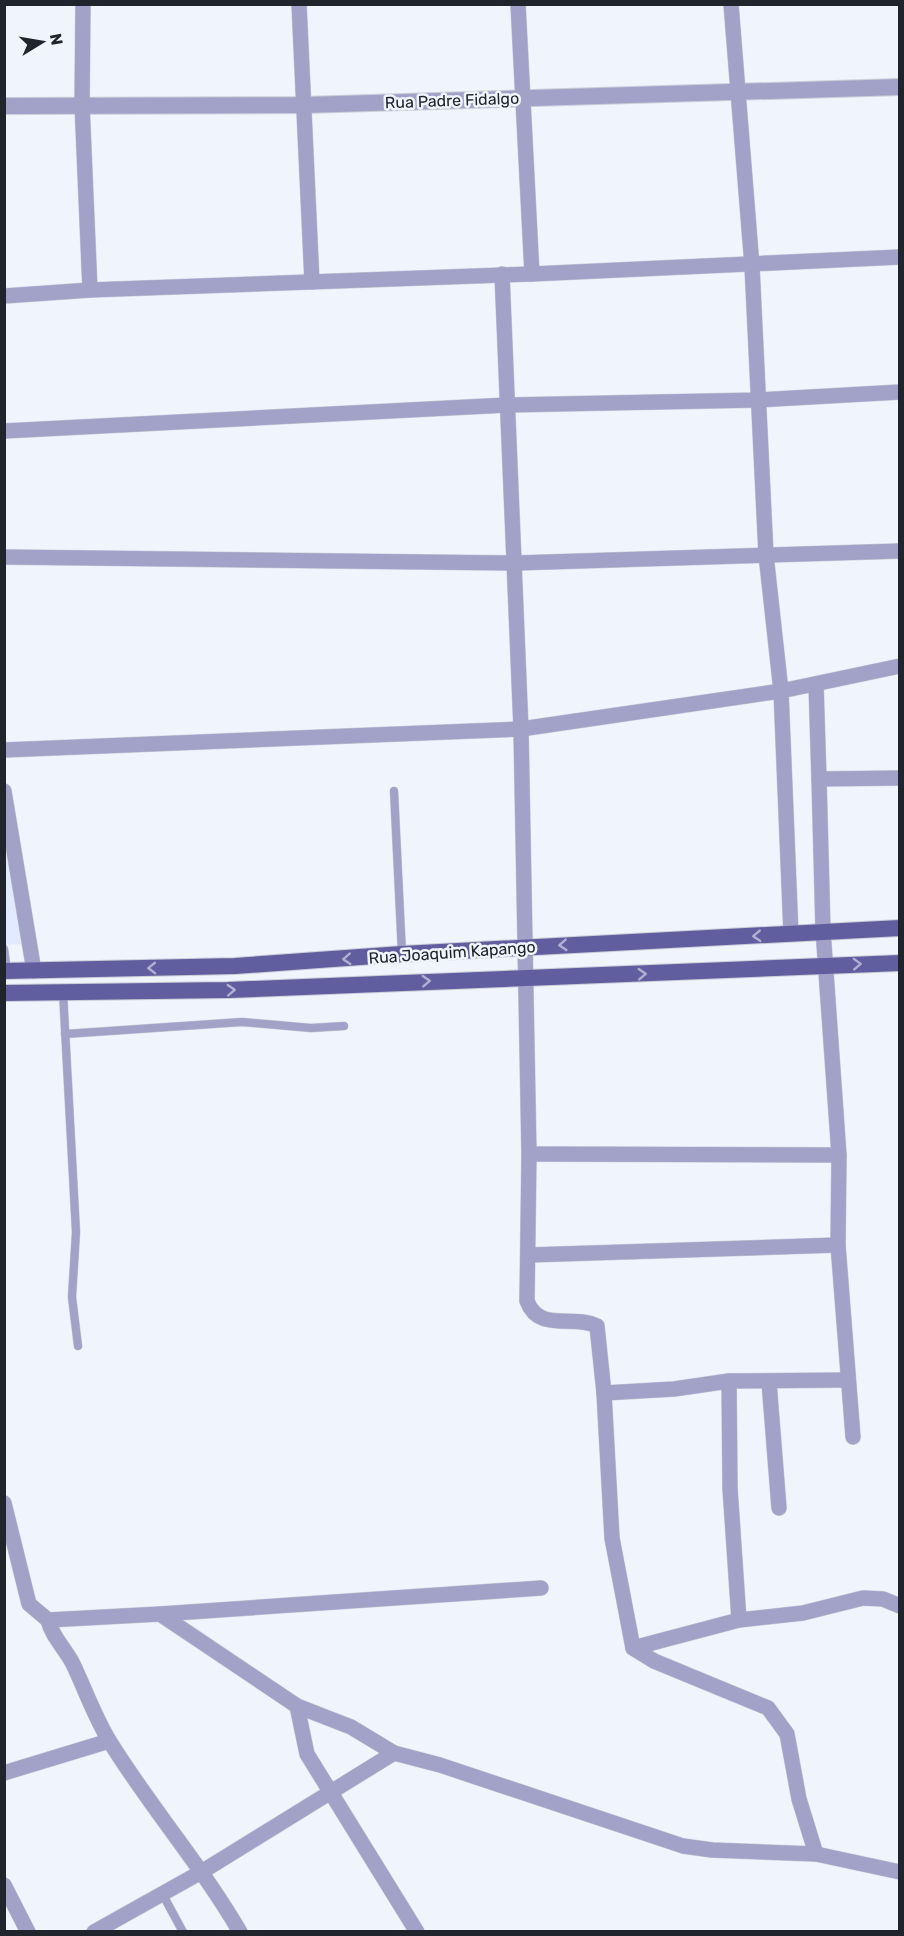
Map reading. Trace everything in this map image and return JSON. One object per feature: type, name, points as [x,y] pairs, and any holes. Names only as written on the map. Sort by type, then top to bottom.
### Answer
[{"type":"main road","name":"Rua Joaquim Kapango","points":[[6,971],[235,966],[402,954],[791,934],[823,930],[900,928]]},
{"type":"main road","name":"Rua Joaquim Kapango","points":[[4,993],[228,990],[900,963]]},
{"type":"street","points":[[84,4],[82,104],[90,290]]},
{"type":"street","points":[[299,4],[312,282]]},
{"type":"street","points":[[518,4],[532,274]]},
{"type":"street","points":[[731,4],[736,92],[752,266],[766,555],[781,691],[791,934]]},
{"type":"street","name":"Rua Padre Fidalgo","points":[[4,106],[304,105],[900,87]]},
{"type":"street","points":[[4,297],[90,290],[752,266],[900,257]]},
{"type":"street","points":[[502,274],[516,563],[521,729],[529,1154],[527,1301],[536,1316],[555,1322],[589,1323],[597,1326],[604,1393],[612,1538],[633,1648],[654,1660],[768,1708],[787,1734],[799,1799],[816,1854]]},
{"type":"street","points":[[4,431],[507,405],[758,400],[900,392]]},
{"type":"street","points":[[4,557],[516,563],[900,551]]},
{"type":"street","points":[[4,750],[521,729],[781,691],[900,666]]},
{"type":"street","points":[[816,684],[823,930],[839,1155],[838,1245],[853,1437]]},
{"type":"street","points":[[819,779],[900,778]]},
{"type":"street","points":[[4,791],[34,971]]},
{"type":"street","points":[[529,1154],[839,1155]]},
{"type":"street","points":[[529,1256],[838,1245]]},
{"type":"street","points":[[604,1393],[674,1389],[729,1381],[847,1380]]},
{"type":"street","points":[[729,1381],[730,1488],[739,1620]]},
{"type":"street","points":[[769,1382],[779,1508]]},
{"type":"street","points":[[4,1503],[29,1604],[48,1620],[51,1629],[70,1658],[109,1741],[177,1839],[203,1871],[240,1932]]},
{"type":"street","points":[[48,1620],[541,1587]]},
{"type":"street","points":[[633,1648],[739,1620],[803,1613],[863,1598],[883,1599],[900,1606]]},
{"type":"street","points":[[160,1614],[297,1706],[351,1727],[394,1753],[440,1765],[683,1846],[712,1850],[816,1854],[900,1872]]},
{"type":"street","points":[[297,1706],[307,1754],[417,1932]]},
{"type":"street","points":[[4,1773],[109,1741]]},
{"type":"street","points":[[94,1932],[163,1895],[394,1753]]},
{"type":"street","points":[[4,1885],[28,1932]]},
{"type":"lane","points":[[394,791],[402,954]]},
{"type":"lane","points":[[4,949],[6,971]]},
{"type":"lane","points":[[63,992],[76,1232],[72,1297],[78,1346]]},
{"type":"lane","points":[[65,1034],[242,1022],[311,1028],[344,1026]]},
{"type":"lane","points":[[163,1895],[183,1932]]},
{"type":"shaded area","points":[[20,842],[28,944],[5,945],[4,843]]}]
